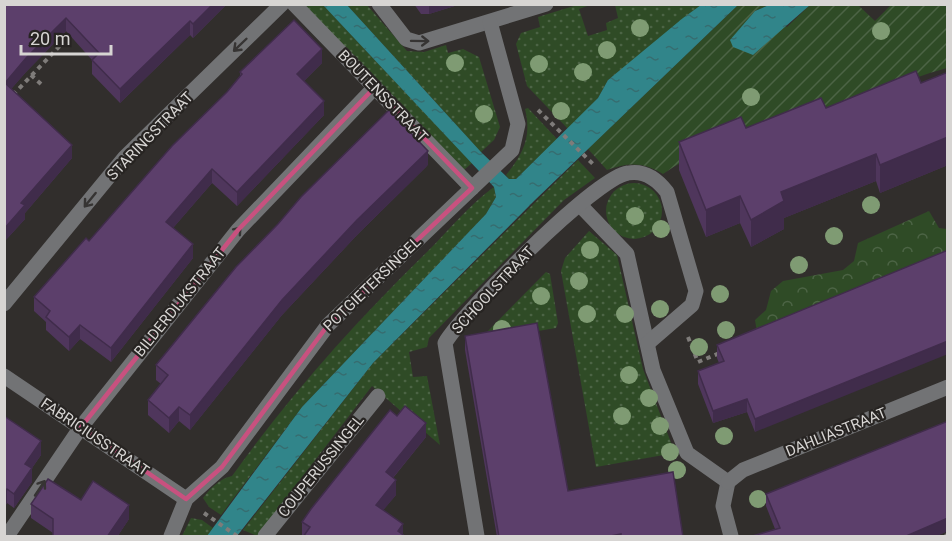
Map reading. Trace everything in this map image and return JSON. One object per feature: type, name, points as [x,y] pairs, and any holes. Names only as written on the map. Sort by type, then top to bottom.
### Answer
[{"type":"street","name":"STARINGSTRAAT","points":[[4,304],[125,157],[282,4]]},
{"type":"street","name":"BOUTENSSTRAAT","points":[[294,4],[472,188]]},
{"type":"street","points":[[379,4],[406,39],[419,43],[546,4]]},
{"type":"street","name":"POTGIETERSINGEL","points":[[171,537],[186,499],[222,467],[328,325],[512,150],[519,124],[490,22]]},
{"type":"street","name":"BILDERDIJKSTRAAT","points":[[7,537],[81,427],[238,230],[375,87]]},
{"type":"street","name":"SCHOOLSTRAAT","points":[[477,537],[445,343],[470,310],[554,226],[616,176],[627,173],[646,174],[660,183],[666,192],[696,291],[692,305],[648,343]]},
{"type":"street","points":[[580,205],[627,254],[653,370],[687,453],[728,482],[723,506],[731,537]]},
{"type":"street","name":"FABRICIUSSTRAAT","points":[[4,376],[186,499]]},
{"type":"street","name":"DAHLIASTRAAT","points":[[728,482],[742,470],[948,387]]},
{"type":"street","name":"COUPERUSSINGEL","points":[[265,537],[378,396]]},
{"type":"path","points":[[11,97],[77,28]]},
{"type":"path","points":[[31,75],[42,85]]},
{"type":"path","points":[[557,129],[589,160]]},
{"type":"path","points":[[680,316],[698,362],[730,349]]},
{"type":"path","points":[[186,499],[237,537]]},
{"type":"highlighted area","points":[[375,87],[472,188],[328,325],[222,467],[186,499],[81,427],[238,230]]},
{"type":"green space","points":[[302,5],[323,5],[472,163],[464,170]]},
{"type":"green space","points":[[347,5],[367,5],[407,51],[424,52],[446,45],[448,53],[463,49],[479,57],[500,127],[494,140],[481,152]]},
{"type":"green space","points":[[577,5],[590,5],[579,9],[588,36],[607,30],[606,23],[618,18],[615,5],[701,5],[608,80],[598,98],[568,129],[527,86],[516,44],[521,33],[540,27],[538,17]]},
{"type":"green space","points":[[738,5],[769,5],[755,11],[787,27],[810,5],[858,5],[875,21],[891,5],[947,5],[947,68],[914,78],[818,117],[718,146],[680,163],[663,174],[636,164],[607,170],[588,149]]},
{"type":"green space","points":[[528,108],[557,139],[516,179],[509,179],[506,175],[517,160],[527,137],[525,109]]},
{"type":"green space","points":[[578,160],[595,178],[564,200],[429,338],[427,347],[409,352],[413,377],[427,376],[440,445],[372,386],[257,536],[243,530],[373,363]]},
{"type":"green space","points":[[634,183],[654,191],[662,211],[654,231],[634,239],[614,231],[606,211],[614,191]]},
{"type":"green space","points":[[494,187],[496,197],[486,214],[302,407],[221,515],[209,507],[203,498],[219,481],[232,476],[325,359],[375,304],[477,201]]},
{"type":"green space","points":[[929,211],[939,228],[947,229],[947,256],[757,332],[755,320],[766,310],[771,291],[783,281],[843,270],[854,261],[858,243]]},
{"type":"green space","points":[[589,231],[617,255],[643,369],[675,453],[596,467],[561,271],[565,258]]},
{"type":"green space","points":[[546,272],[550,274],[558,323],[556,328],[484,340],[484,335]]},
{"type":"green space","points":[[191,518],[202,520],[213,528],[207,536],[182,536]]},
{"type":"water","points":[[323,5],[347,5],[481,152],[509,179],[516,179],[598,98],[608,80],[683,18],[701,5],[738,5],[535,200],[373,363],[237,536],[207,536],[302,407],[486,214],[496,197],[494,187]]},
{"type":"water","points":[[769,5],[810,5],[753,55],[733,47],[730,40],[755,11]]},
{"type":"building","points":[[4,4],[213,4],[193,24],[190,21],[120,89],[92,60],[99,53],[66,18],[26,58],[5,83],[72,145],[21,203],[25,205],[4,229]]},
{"type":"building","points":[[294,20],[322,49],[297,74],[324,101],[237,192],[212,169],[166,222],[193,244],[111,348],[80,325],[69,337],[46,317],[50,311],[34,297],[86,238],[89,241],[172,146],[227,92],[242,74],[240,72]]},
{"type":"building","points":[[916,71],[921,83],[948,72],[948,137],[880,165],[876,154],[781,192],[784,201],[751,220],[740,196],[706,210],[679,142],[741,117],[746,128],[821,98],[826,108]]},
{"type":"building","points":[[389,110],[428,151],[357,220],[282,300],[190,415],[179,407],[169,418],[148,400],[168,375],[156,365],[236,267],[301,197]]},
{"type":"building","points":[[948,250],[948,341],[755,419],[747,399],[713,411],[698,371],[724,361],[717,345]]},
{"type":"building","points":[[537,323],[568,491],[673,472],[683,537],[621,537],[621,534],[606,537],[499,537],[465,336]]},
{"type":"building","points":[[405,406],[426,423],[386,472],[396,480],[376,505],[403,524],[398,531],[406,537],[303,537],[310,527],[302,522],[311,509],[390,410],[397,416]]},
{"type":"building","points":[[4,416],[41,441],[25,464],[32,468],[14,494],[7,489],[4,494]]},
{"type":"building","points":[[948,421],[948,518],[904,537],[749,537],[780,528],[766,494]]},
{"type":"building","points":[[48,479],[81,500],[93,481],[129,505],[107,537],[53,537],[53,519],[31,504]]}]
